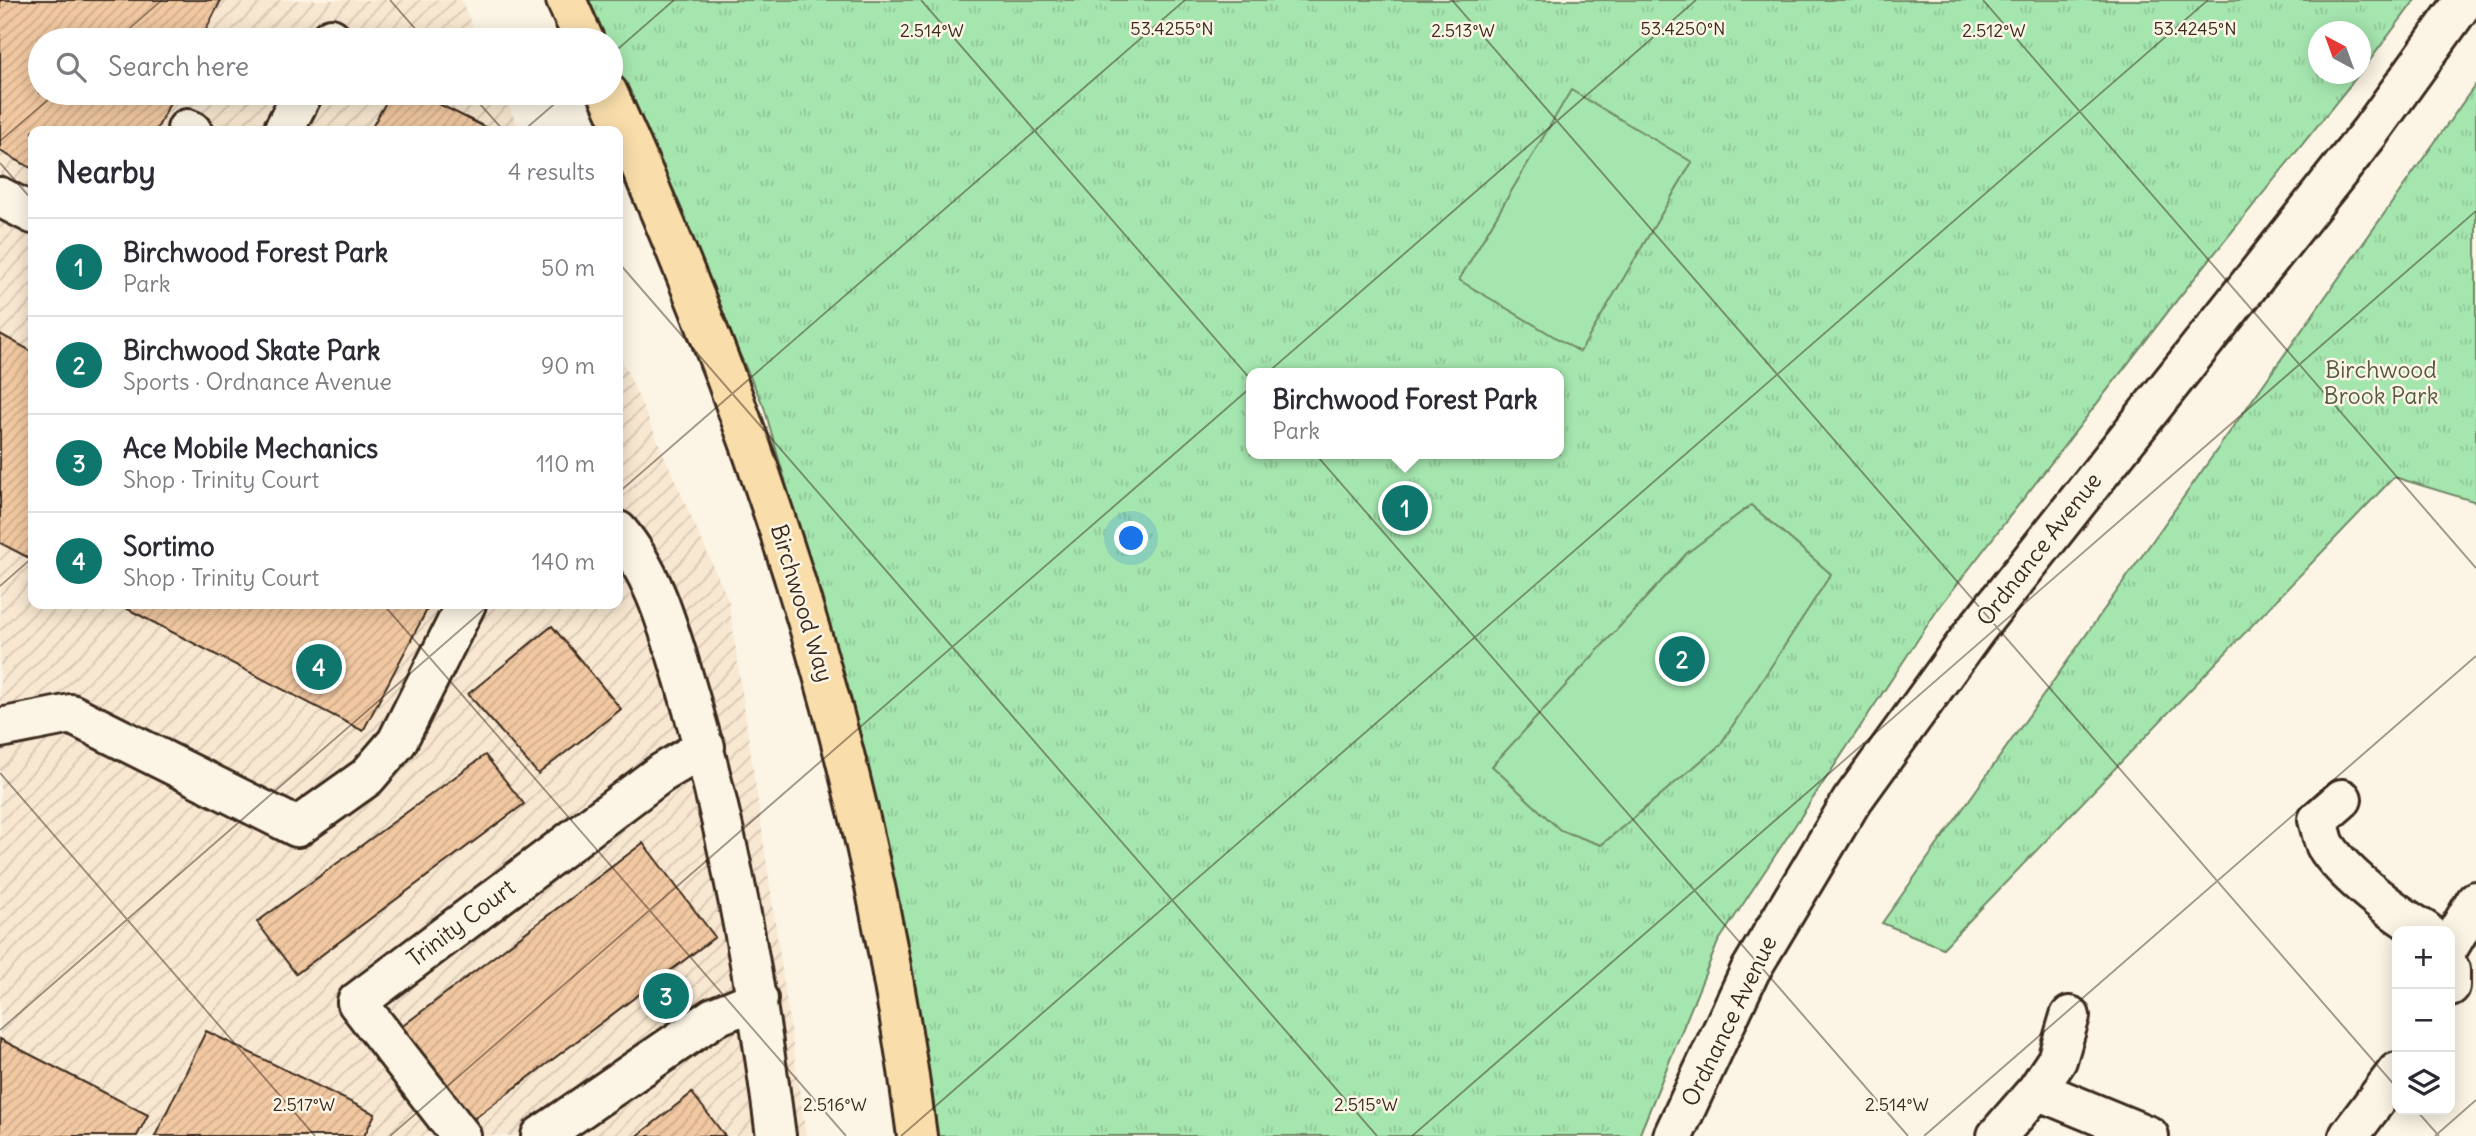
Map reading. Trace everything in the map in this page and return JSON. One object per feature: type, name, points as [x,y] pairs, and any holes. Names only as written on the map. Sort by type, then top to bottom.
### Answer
[{"type":"main road","points":[[566,0],[579,28]]},
{"type":"main road","name":"Birchwood Way","points":[[613,105],[622,126]]},
{"type":"main road","name":"Birchwood Way","points":[[623,127],[691,283],[753,449],[828,686],[869,849],[905,1043],[917,1136]]},
{"type":"street","name":"Ordnance Avenue","points":[[1674,1136],[1750,971],[1851,802],[1975,631],[2370,132],[2465,0]]},
{"type":"street","points":[[286,126],[297,105]]},
{"type":"street","points":[[0,197],[28,211]]},
{"type":"street","points":[[623,538],[649,577],[705,747],[758,999],[776,1136]]},
{"type":"street","points":[[0,728],[71,714],[296,828],[368,776],[397,742],[464,609]]},
{"type":"street","name":"Trinity Court","points":[[460,1136],[357,1002],[660,774],[705,747]]},
{"type":"street","points":[[2342,799],[2318,820],[2326,845],[2356,878],[2399,916],[2416,926]]},
{"type":"street","points":[[2455,937],[2476,901]]},
{"type":"street","points":[[541,1136],[714,1017],[758,999]]},
{"type":"street","points":[[1997,1136],[2037,1090],[2057,1060],[2070,1016]]},
{"type":"street","points":[[2349,1136],[2392,1079]]},
{"type":"street","points":[[2037,1090],[2149,1136]]},
{"type":"shaded area","points":[[0,0],[461,0],[474,28],[28,28],[28,105],[508,105],[518,126],[28,126],[28,609],[623,609],[623,362],[729,602],[806,1136],[0,1136]]},
{"type":"green space","points":[[577,0],[2415,0],[2371,59],[2371,21],[2308,21],[2308,84],[2351,84],[2177,300],[1938,609],[1718,942],[1639,1136],[931,1136],[856,728],[764,407],[623,100],[623,28],[590,28]]},
{"type":"green space","name":"Birchwood Brook Park","points":[[2476,84],[2476,502],[2394,477],[1943,948],[1882,923]]},
{"type":"green space","points":[[1571,90],[1692,162],[1580,352],[1459,280]]},
{"type":"green space","points":[[1751,505],[1831,574],[1720,745],[1601,845],[1560,830],[1492,766],[1687,553]]},
{"type":"building","points":[[0,0],[221,0],[207,28],[28,28],[28,105],[169,105],[158,126],[28,126],[28,166],[0,151]]},
{"type":"building","points":[[384,105],[441,105],[483,126],[373,126]]},
{"type":"building","points":[[0,334],[28,349],[28,557],[0,543]]},
{"type":"building","points":[[128,609],[427,609],[363,731]]},
{"type":"building","points":[[552,626],[621,709],[538,774],[468,694]]},
{"type":"building","points":[[485,755],[524,804],[296,974],[257,922]]},
{"type":"building","points":[[643,843],[715,937],[471,1121],[400,1028]]},
{"type":"building","points":[[206,1031],[375,1114],[364,1136],[155,1136]]},
{"type":"building","points":[[0,1039],[148,1115],[137,1136],[0,1136]]},
{"type":"building","points":[[692,1093],[725,1136],[637,1136]]},
{"type":"place","name":"Birchwood Forest Park","points":[[1405,508]]},
{"type":"place","name":"Birchwood Skate Park","points":[[1682,659]]},
{"type":"place","name":"Sortimo","points":[[319,667]]},
{"type":"place","name":"Ace Mobile Mechanics","points":[[666,996]]}]
